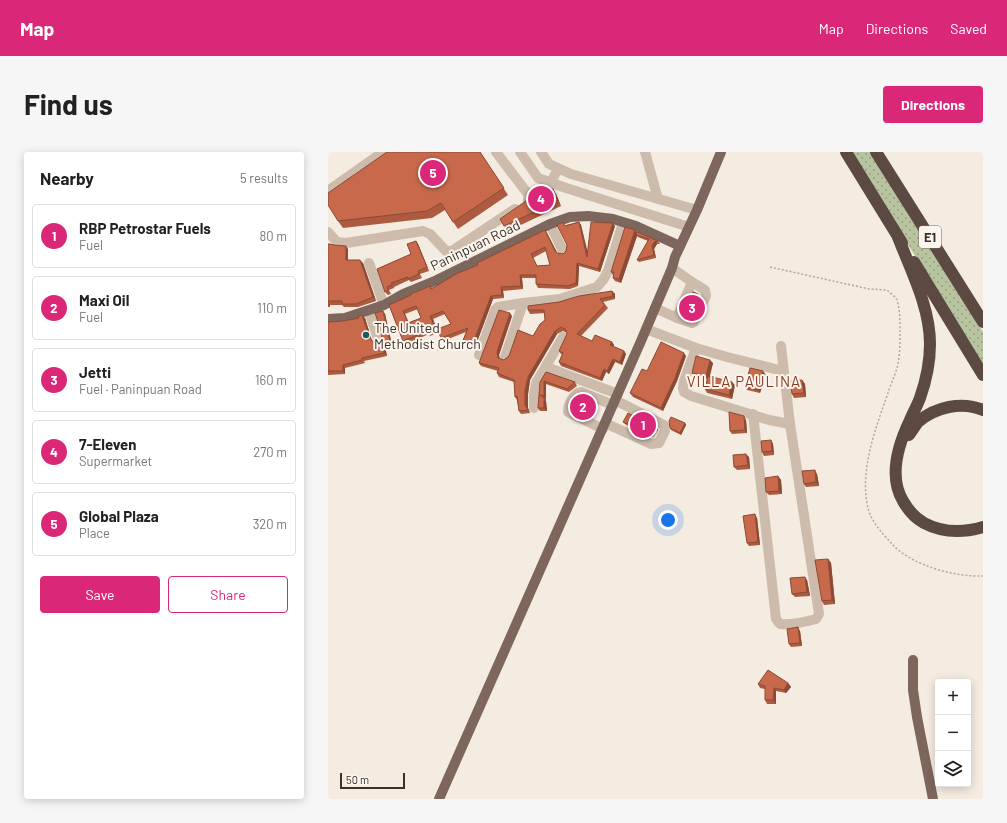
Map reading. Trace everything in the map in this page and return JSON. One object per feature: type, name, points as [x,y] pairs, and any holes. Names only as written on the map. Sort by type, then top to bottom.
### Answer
[{"type":"highway","name":"E1","points":[[846,152],[983,375]]},
{"type":"highway","name":"E1","points":[[876,152],[983,322]]},
{"type":"highway","points":[[898,237],[922,299],[930,343],[927,374],[920,398],[898,450],[896,485],[900,496],[919,520],[940,530],[965,531],[983,527]]},
{"type":"highway","points":[[898,450],[918,423],[935,411],[957,406],[968,406],[983,410]]},
{"type":"main road","points":[[438,799],[604,426],[680,246],[698,210],[721,152]]},
{"type":"main road","name":"Paninpuan Road","points":[[328,319],[345,318],[384,305],[403,294],[437,280],[550,224],[570,217],[588,216],[613,219],[636,226],[680,246]]},
{"type":"main road","points":[[913,660],[913,690],[933,799]]},
{"type":"street","points":[[328,191],[383,152]]},
{"type":"street","points":[[496,152],[531,198]]},
{"type":"street","points":[[520,152],[538,178],[689,227]]},
{"type":"street","points":[[541,152],[549,164],[571,174],[698,210]]},
{"type":"street","points":[[645,152],[658,199]]},
{"type":"street","points":[[328,232],[337,242],[346,243],[423,231],[430,234],[446,251],[452,251],[531,198],[550,182],[558,169]]},
{"type":"street","points":[[479,355],[495,310],[498,307],[523,302],[560,299],[597,288],[608,271],[623,222]]},
{"type":"street","points":[[550,224],[563,251]]},
{"type":"street","points":[[369,263],[384,305]]},
{"type":"street","points":[[655,308],[692,324],[706,296],[705,290],[672,268]]},
{"type":"street","points":[[677,318],[692,282]]},
{"type":"street","points":[[505,358],[523,302]]},
{"type":"street","points":[[369,311],[378,339]]},
{"type":"street","points":[[646,329],[696,348],[727,358],[779,370],[784,374]]},
{"type":"street","points":[[534,408],[534,390],[536,383],[563,337]]},
{"type":"street","points":[[754,414],[776,619],[780,624],[786,625],[816,619],[819,614],[790,424],[781,346]]},
{"type":"street","points":[[696,348],[684,381],[684,392],[691,396],[754,414],[769,420],[790,424]]},
{"type":"street","points":[[546,367],[615,400],[664,425],[665,431],[659,443],[651,444],[568,412],[576,392],[615,400]]},
{"type":"path","points":[[770,267],[869,289],[887,290],[897,300],[900,322],[898,365],[875,428],[869,455],[866,483],[868,510],[875,523],[898,551],[916,562],[960,574],[983,576]]},
{"type":"green space","points":[[851,152],[872,152],[983,332],[983,366]]},
{"type":"building","points":[[387,152],[480,152],[504,188],[453,222],[441,203],[427,211],[338,221],[328,205],[328,193]]},
{"type":"building","points":[[543,189],[553,189],[558,201],[504,226],[500,219]]},
{"type":"building","points":[[563,222],[565,226],[579,222],[587,257],[591,222],[613,223],[598,269],[577,263],[576,283],[568,286],[536,284],[536,275],[520,275],[521,286],[501,287],[502,295],[491,296],[472,346],[462,343],[468,328],[441,338],[437,329],[451,324],[443,311],[430,316],[436,330],[428,333],[427,331],[403,341],[389,305],[430,286],[431,289],[458,273],[478,265],[477,263],[545,230],[555,251],[563,254],[566,251],[567,245],[557,225]],"holes":[[[545,247],[550,265],[537,266],[531,254]],[[416,306],[421,318],[408,323],[403,311]]]},
{"type":"building","points":[[625,227],[635,230],[619,279],[613,278],[614,272],[611,272]]},
{"type":"building","points":[[637,232],[658,241],[655,241],[652,246],[654,255],[637,260],[649,239],[636,235]]},
{"type":"building","points":[[416,241],[427,267],[418,271],[419,274],[408,279],[408,277],[391,283],[392,285],[387,287],[388,290],[385,292],[377,269],[411,254],[407,244]]},
{"type":"building","points":[[328,244],[346,246],[346,260],[360,260],[373,297],[356,304],[342,304],[342,301],[328,301]]},
{"type":"building","points":[[612,291],[613,296],[600,299],[605,305],[577,334],[592,341],[595,335],[612,342],[610,345],[624,351],[620,362],[613,359],[607,371],[604,369],[600,378],[559,362],[563,353],[559,351],[567,334],[566,330],[561,327],[555,331],[528,377],[525,391],[525,405],[528,410],[519,411],[517,396],[515,397],[514,380],[497,373],[499,368],[479,363],[499,310],[510,313],[497,352],[498,358],[504,360],[509,356],[518,330],[533,336],[540,324],[545,320],[544,310],[528,310],[528,306],[559,302],[579,296]]},
{"type":"building","points":[[693,292],[698,294],[689,314],[684,312]]},
{"type":"building","points":[[383,311],[390,342],[382,344],[384,353],[362,358],[362,360],[343,365],[343,371],[328,371],[328,322],[359,318],[358,316],[362,315],[370,338],[372,341],[377,342],[381,340],[382,334],[375,313]]},
{"type":"building","points":[[661,342],[684,353],[675,378],[661,408],[630,393],[642,369],[647,371]]},
{"type":"building","points":[[696,356],[710,360],[706,376],[692,373]]},
{"type":"building","points":[[750,368],[763,371],[758,390],[745,386]]},
{"type":"building","points":[[546,372],[575,382],[567,389],[544,381],[544,396],[540,395],[544,398],[544,408],[538,408],[540,382]]},
{"type":"building","points":[[708,376],[732,382],[729,395],[705,389]]},
{"type":"building","points":[[802,380],[804,393],[792,394],[790,381]]},
{"type":"building","points":[[580,397],[592,402],[587,413],[574,406]]},
{"type":"building","points":[[729,412],[744,416],[745,430],[730,431]]},
{"type":"building","points":[[628,413],[657,428],[652,435],[623,422]]},
{"type":"building","points":[[671,417],[685,423],[680,433],[670,428],[669,421]]},
{"type":"building","points":[[771,440],[772,451],[762,452],[761,441]]},
{"type":"building","points":[[746,454],[748,465],[734,467],[733,455]]},
{"type":"building","points":[[815,470],[816,482],[804,484],[802,471]]},
{"type":"building","points":[[778,476],[779,491],[766,492],[765,478]]},
{"type":"building","points":[[755,514],[758,542],[747,543],[743,516]]},
{"type":"building","points":[[828,559],[832,600],[822,601],[815,560]]},
{"type":"building","points":[[805,577],[807,592],[792,594],[790,578]]},
{"type":"building","points":[[798,627],[800,643],[789,644],[787,629]]},
{"type":"building","points":[[768,670],[788,683],[784,690],[774,688],[773,700],[765,700],[765,686],[758,684]]},
{"type":"place","name":"Global Plaza","points":[[433,173]]},
{"type":"place","name":"7-Eleven","points":[[541,199]]},
{"type":"place","name":"Jetti","points":[[692,308]]},
{"type":"place","name":"The United Methodist Church","points":[[366,335]]},
{"type":"place","name":"Maxi Oil","points":[[583,407]]},
{"type":"place","name":"RBP Petrostar Fuels","points":[[643,425]]},
{"type":"district","name":"VILLA PAULINA","points":[[744,381]]}]
